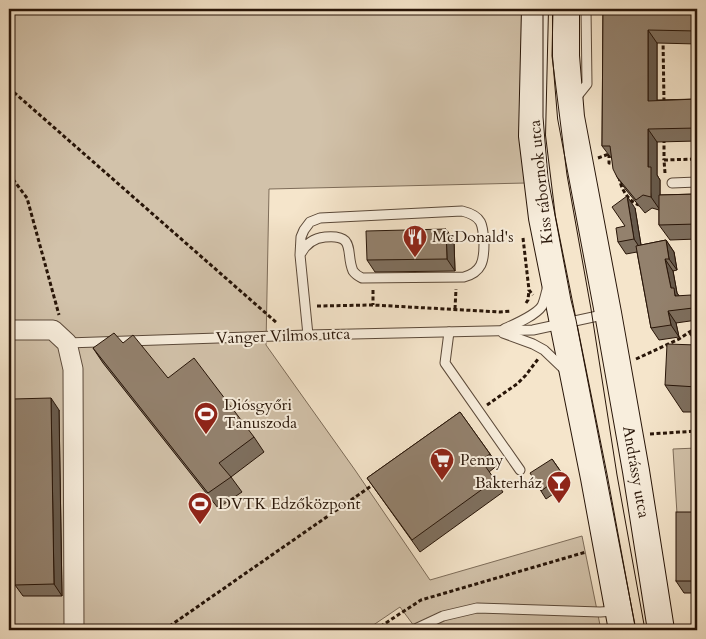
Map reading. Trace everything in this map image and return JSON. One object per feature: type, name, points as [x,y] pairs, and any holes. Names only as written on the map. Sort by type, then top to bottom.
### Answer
[{"type":"main road","name":"Kiss tábornok utca","points":[[535,9],[532,136],[542,218],[563,323]]},
{"type":"main road","points":[[566,9],[566,56],[570,106],[608,313]]},
{"type":"main road","name":"Andrássy utca","points":[[608,313],[636,471],[661,630]]},
{"type":"main road","points":[[563,323],[620,620]]},
{"type":"street","points":[[9,330],[53,330],[67,343],[73,370],[74,630]]},
{"type":"lane","points":[[570,106],[587,84],[586,9]]},
{"type":"lane","points":[[672,183],[697,182]]},
{"type":"lane","points":[[300,255],[306,246],[314,240],[323,237],[337,237],[343,239],[347,244],[352,270],[362,278],[464,277],[475,272],[482,262],[484,254],[483,228],[475,216],[462,211],[320,218],[310,222],[301,237],[300,255],[308,335]]},
{"type":"lane","points":[[498,331],[534,313],[542,305],[552,272]]},
{"type":"lane","name":"Vanger Vilmos utca","points":[[67,343],[532,330],[608,313]]},
{"type":"lane","points":[[498,331],[544,350],[574,378]]},
{"type":"lane","points":[[449,332],[445,363],[520,470]]},
{"type":"lane","points":[[413,630],[443,616],[477,608],[600,612],[620,620]]},
{"type":"path","points":[[663,38],[664,104]]},
{"type":"path","points":[[9,88],[292,336]]},
{"type":"path","points":[[664,132],[664,160]]},
{"type":"path","points":[[693,141],[693,159]]},
{"type":"path","points":[[608,145],[609,163],[619,164]]},
{"type":"path","points":[[619,172],[619,180],[625,194],[634,203],[645,206]]},
{"type":"path","points":[[9,174],[27,198],[67,343]]},
{"type":"path","points":[[455,309],[457,278]]},
{"type":"path","points":[[525,305],[528,300],[529,290]]},
{"type":"path","points":[[306,306],[373,304],[500,312],[516,310]]},
{"type":"path","points":[[633,360],[679,339],[697,327]]},
{"type":"path","points":[[690,333],[697,342]]},
{"type":"path","points":[[479,411],[517,384],[544,350]]},
{"type":"path","points":[[649,434],[697,432]]},
{"type":"path","points":[[164,630],[374,484]]},
{"type":"path","points":[[375,630],[421,600],[588,551]]},
{"type":"shaded area","points":[[9,9],[522,9],[526,183],[269,189],[266,345],[430,580],[582,536],[601,630],[417,630],[400,607],[366,630],[9,630]]},
{"type":"shaded area","points":[[697,448],[697,513],[677,514],[673,449]]},
{"type":"building","points":[[603,9],[697,9],[697,31],[648,30],[648,101],[697,99],[697,128],[648,129],[648,167],[651,167],[651,197],[643,195],[636,200],[617,177],[613,169],[610,146],[602,146]]},
{"type":"building","points":[[697,194],[697,224],[659,225],[659,195]]},
{"type":"building","points":[[627,196],[634,239],[618,242],[616,228],[625,226],[612,207]]},
{"type":"building","points":[[446,229],[447,259],[367,260],[366,231]]},
{"type":"building","points":[[666,240],[669,259],[665,259],[671,288],[674,288],[675,296],[691,295],[693,308],[668,311],[671,325],[651,328],[636,246]]},
{"type":"building","name":"Diósgyőri Tanuszoda","points":[[114,333],[123,343],[133,335],[168,378],[194,358],[254,437],[219,463],[231,477],[208,493],[93,348]]},
{"type":"building","points":[[667,344],[697,345],[697,387],[665,385]]},
{"type":"building","points":[[51,398],[54,584],[15,585],[13,399]]},
{"type":"building","name":"Penny","points":[[460,412],[490,454],[481,460],[495,480],[412,540],[367,478]]},
{"type":"building","points":[[552,459],[563,475],[541,491],[530,473]]},
{"type":"building","points":[[676,512],[697,512],[697,581],[676,581]]},
{"type":"tram line","points":[[543,9],[543,117],[548,178],[636,630]]},
{"type":"tram line","points":[[553,9],[552,56],[567,175],[645,630]]},
{"type":"place","name":"McDonald's","points":[[415,258]]},
{"type":"place","name":"Diósgyőri Tanuszoda","points":[[206,435]]},
{"type":"place","name":"Penny","points":[[442,481]]},
{"type":"place","name":"Bakterház","points":[[559,504]]},
{"type":"place","name":"DVTK Edzőközpont","points":[[200,525]]}]
